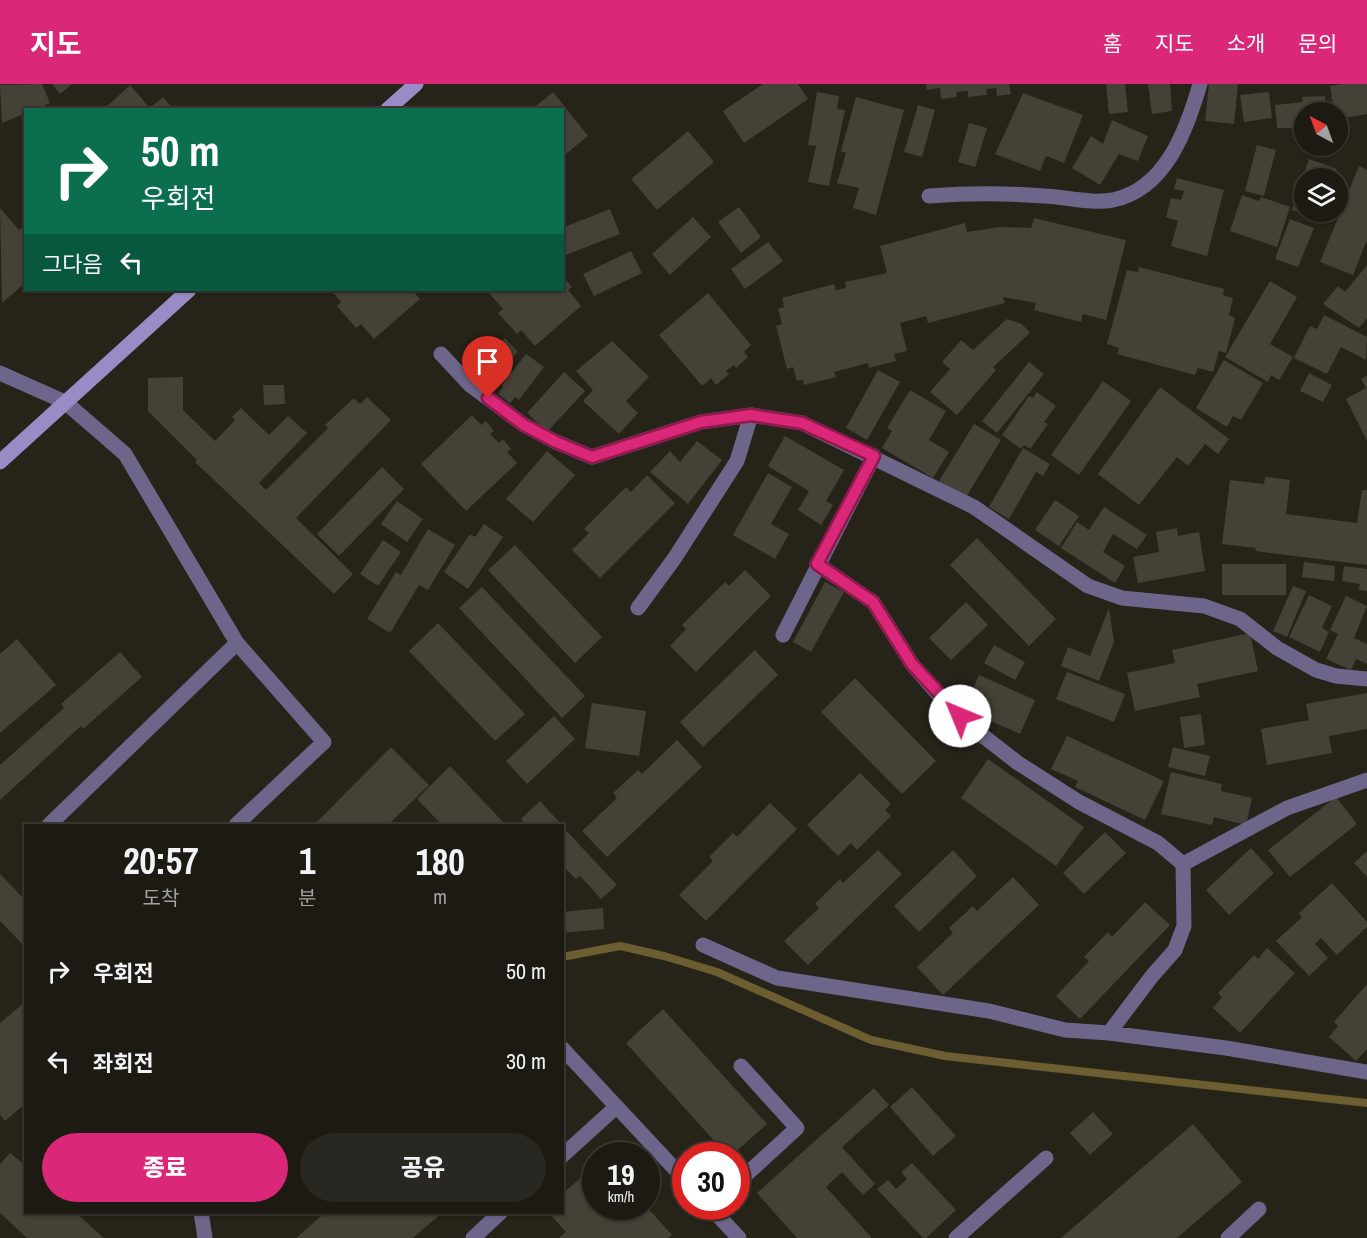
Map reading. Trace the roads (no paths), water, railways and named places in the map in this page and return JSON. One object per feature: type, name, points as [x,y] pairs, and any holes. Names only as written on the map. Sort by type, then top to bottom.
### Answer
[{"type":"main road","points":[[389,108],[416,84]]},
{"type":"main road","points":[[0,462],[188,291]]},
{"type":"street","points":[[929,196],[987,192],[1092,201],[1113,200],[1131,194],[1152,180],[1173,153],[1188,124],[1200,84]]},
{"type":"street","points":[[441,354],[470,385],[524,425],[592,457],[701,422],[751,415],[802,423],[874,456],[974,507],[1089,586],[1122,598],[1204,606],[1240,620],[1277,648],[1316,670],[1336,676],[1367,678]]},
{"type":"street","points":[[0,373],[66,402],[125,454],[237,643],[324,742],[237,824]]},
{"type":"street","points":[[638,608],[674,559],[737,461],[751,415]]},
{"type":"street","points":[[783,635],[817,564],[874,456]]},
{"type":"street","points":[[817,564],[873,602],[912,664],[945,702],[974,729],[1062,791],[1158,843],[1183,864],[1184,926],[1175,950],[1152,976],[1109,1033]]},
{"type":"street","points":[[50,824],[237,643]]},
{"type":"street","points":[[1183,864],[1287,808],[1367,780]]},
{"type":"street","points":[[703,945],[777,978],[989,1011],[1065,1030],[1109,1033],[1226,1048],[1367,1072]]},
{"type":"street","points":[[564,1050],[615,1108],[672,1167]]},
{"type":"street","points":[[741,1066],[797,1128],[750,1171]]},
{"type":"street","points":[[564,1154],[615,1108]]},
{"type":"street","points":[[956,1238],[1046,1158]]},
{"type":"street","points":[[1228,1238],[1259,1209]]},
{"type":"street","points":[[201,1214],[205,1238]]},
{"type":"street","points":[[473,1238],[499,1214]]},
{"type":"street","points":[[720,1220],[730,1235]]},
{"type":"waterway","points":[[564,957],[620,946],[664,956],[717,972],[871,1040],[945,1056],[1367,1103]]}]
